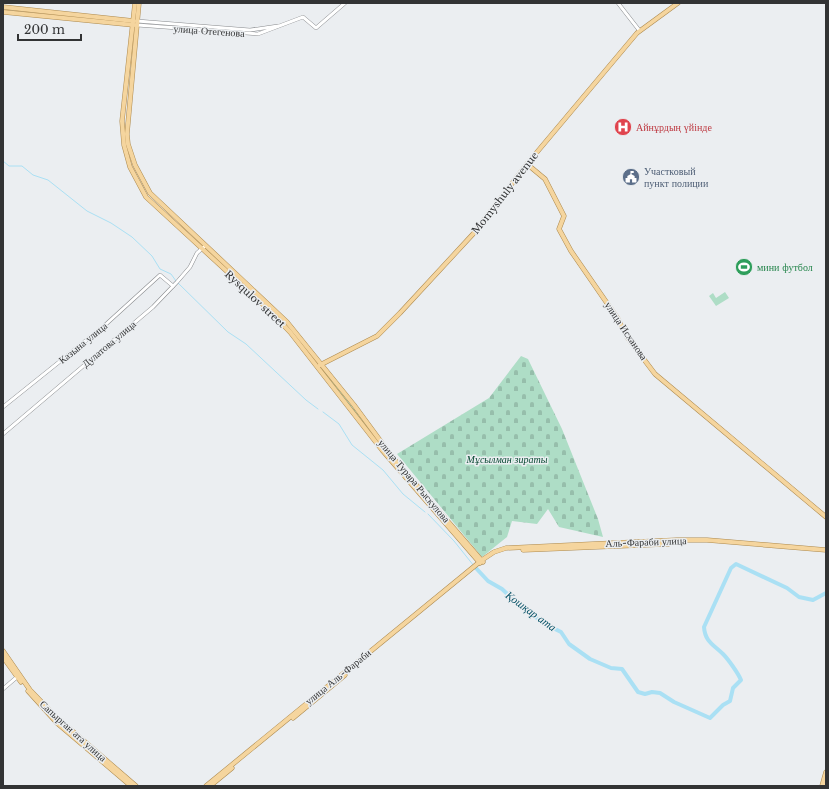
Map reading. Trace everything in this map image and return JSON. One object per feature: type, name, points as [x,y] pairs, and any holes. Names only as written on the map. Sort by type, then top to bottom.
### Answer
[{"type":"main road","name":"Rysqulov street","points":[[135,3],[135,23],[131,36],[128,88],[128,144],[135,165],[145,184],[155,199],[285,324],[348,398]]},
{"type":"main road","name":"Rysqulov street","points":[[139,3],[135,23],[128,88],[122,121],[124,145],[130,167],[146,197],[204,247]]},
{"type":"main road","name":"Momyshuly avenue","points":[[320,365],[376,336],[395,317],[473,234],[527,164],[639,30],[678,3]]},
{"type":"main road","points":[[3,7],[135,23]]},
{"type":"main road","points":[[3,12],[135,23]]},
{"type":"main road","points":[[122,23],[128,28],[131,36]]},
{"type":"main road","name":"улица Исханова","points":[[527,164],[545,179],[564,216],[558,228],[571,251],[618,319],[627,337],[655,374],[826,517]]},
{"type":"main road","points":[[141,187],[145,184]]},
{"type":"main road","name":"Rysqulov street","points":[[320,365],[382,450],[480,563]]},
{"type":"main road","name":"улица Турара Рыскулова","points":[[348,398],[393,458],[480,563]]},
{"type":"main road","name":"Аль-Фараби улица","points":[[472,570],[495,554],[506,551],[695,542],[826,551]]},
{"type":"main road","name":"улица Аль-Фараби","points":[[206,786],[472,570]]},
{"type":"main road","name":"улица Аль-Фараби","points":[[210,786],[472,570]]},
{"type":"main road","name":"Сапырган ата улица","points":[[3,651],[30,690],[47,709],[136,786]]},
{"type":"main road","name":"Сапырган ата улица","points":[[3,657],[17,677],[52,719],[131,786]]},
{"type":"main road","points":[[824,786],[826,772]]},
{"type":"street","name":"улица Отегенова","points":[[135,23],[253,34],[270,31],[302,17],[316,28],[344,3]]},
{"type":"street","points":[[618,3],[639,30]]},
{"type":"street","name":"Дулатова улица","points":[[3,434],[153,307],[190,267],[195,257],[204,247]]},
{"type":"street","name":"Казына улица","points":[[3,407],[110,321],[160,275],[173,286]]},
{"type":"street","points":[[3,689],[17,677]]},
{"type":"green space","points":[[725,292],[729,298],[716,306],[709,296],[713,293],[716,298]]},
{"type":"green space","name":"Мұсылман зираты","points":[[521,356],[528,359],[562,429],[598,519],[603,537],[559,527],[548,509],[537,524],[512,521],[507,537],[482,557],[397,454],[489,398]]},
{"type":"green space","points":[[322,367],[383,447],[382,448],[320,368]]},
{"type":"waterway","points":[[3,161],[9,166],[22,166],[33,175],[48,180],[87,211],[111,223],[132,237],[152,256],[160,269],[171,274],[176,281]]},
{"type":"waterway","points":[[178,283],[228,332],[246,344],[306,400],[318,409]]},
{"type":"waterway","points":[[323,412],[339,424],[352,445],[383,470],[403,494],[425,512]]},
{"type":"waterway","points":[[428,514],[454,541],[474,566]]},
{"type":"waterway","name":"Қошқар ата","points":[[474,566],[488,581],[502,589],[519,605],[545,624],[561,632],[569,644],[590,659],[611,668],[622,669],[638,692],[645,694],[652,692],[660,693],[674,702],[710,718],[723,705],[730,701],[733,688],[741,680],[728,659],[708,640],[704,627],[731,568],[736,564],[787,588],[799,597],[813,600],[826,593]]},
{"type":"place","name":"Айнұрдың үйінде","points":[[623,127]]},
{"type":"place","name":"Участковый пункт полиции","points":[[631,177]]},
{"type":"place","name":"мини футбол","points":[[744,267]]}]
